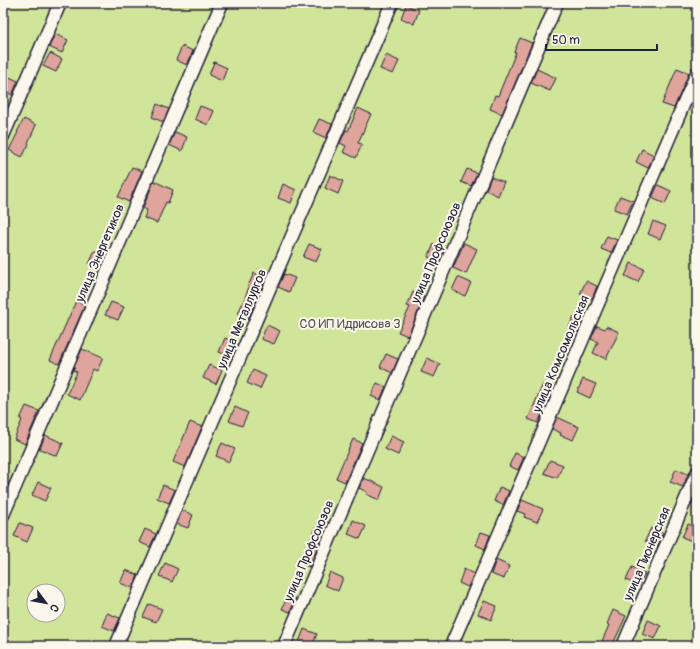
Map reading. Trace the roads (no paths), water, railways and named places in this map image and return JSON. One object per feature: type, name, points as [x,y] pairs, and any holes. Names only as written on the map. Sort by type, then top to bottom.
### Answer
[{"type":"street","points":[[3,136],[60,3]]},
{"type":"street","name":"улица Энергетиков","points":[[3,515],[222,3]]},
{"type":"street","name":"улица Металлургов","points":[[116,646],[392,3]]},
{"type":"street","name":"улица Профсоюзов","points":[[284,646],[557,3]]},
{"type":"street","name":"улица Комсомольская","points":[[451,646],[697,73]]},
{"type":"street","name":"улица Пионерская","points":[[623,646],[697,473]]},
{"type":"park label","name":"СО ИП Идрисова 3","points":[[350,324]]}]
